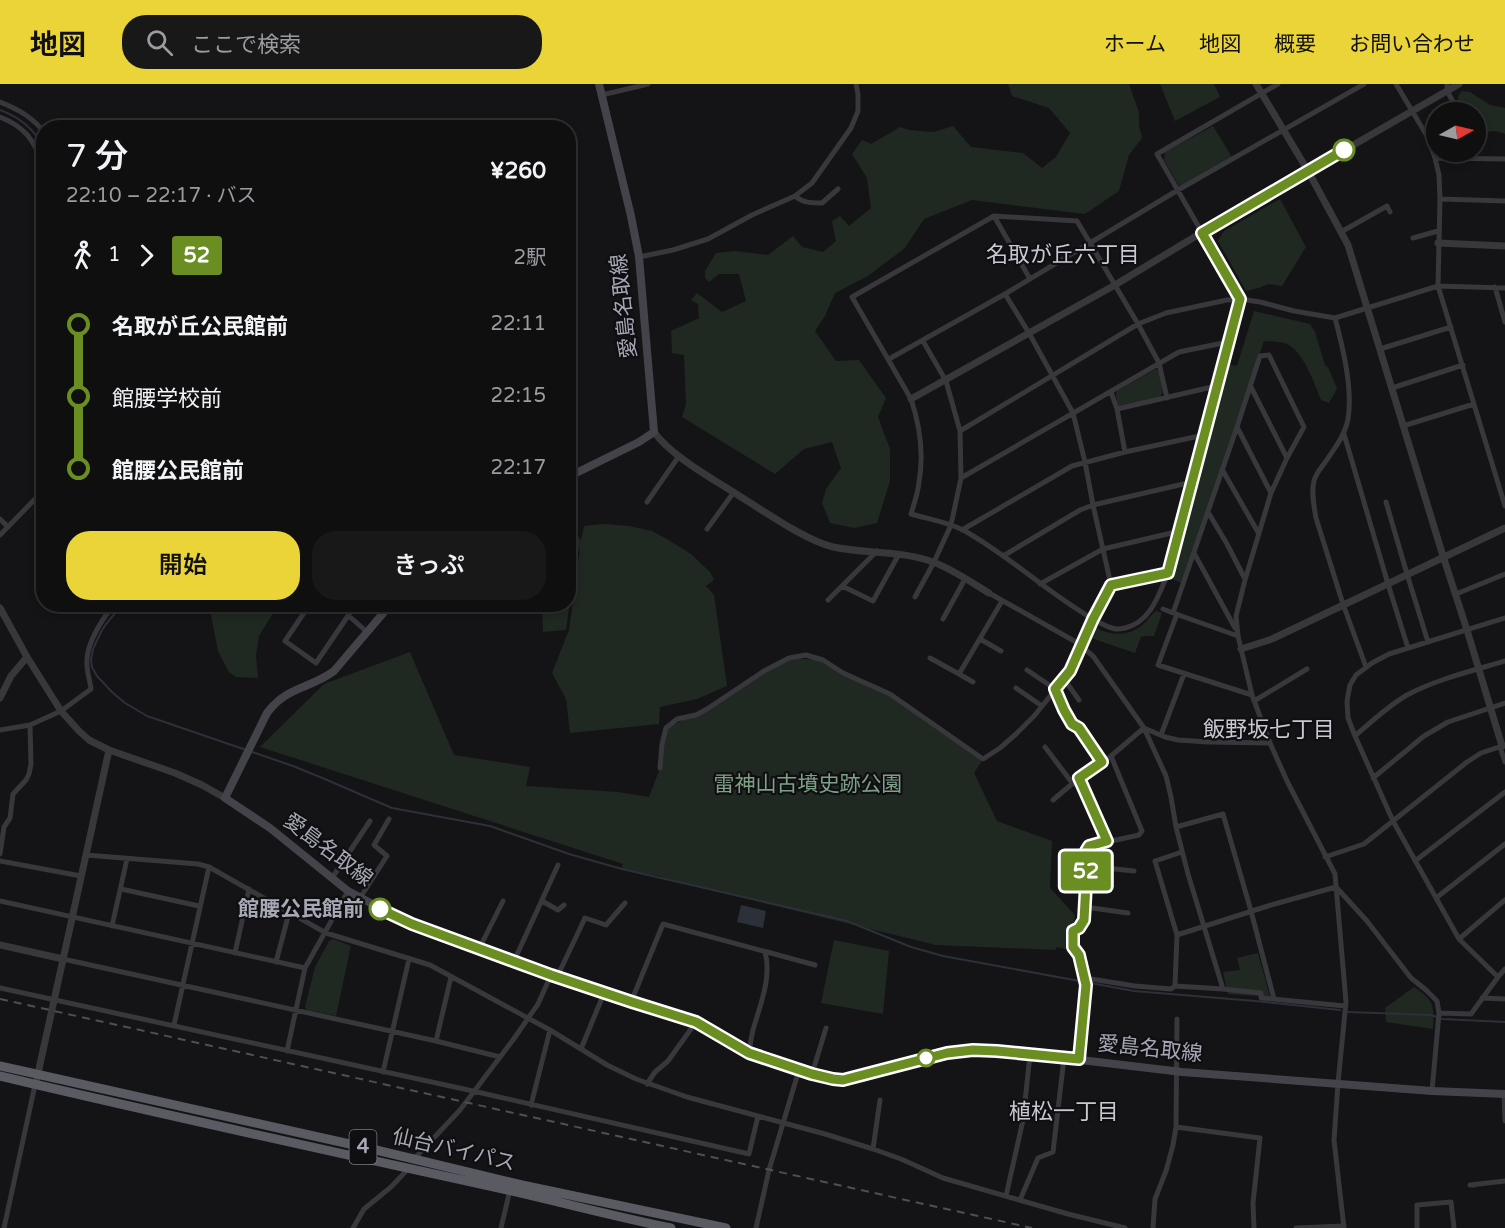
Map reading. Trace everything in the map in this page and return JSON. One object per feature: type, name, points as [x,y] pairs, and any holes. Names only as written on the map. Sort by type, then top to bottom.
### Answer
[{"type":"highway","name":"仙台バイパス","points":[[0,1066],[411,1164],[630,1222],[671,1228]]},
{"type":"highway","name":"仙台バイパス","points":[[0,1076],[411,1164],[726,1228]]},
{"type":"main road","name":"愛島名取線","points":[[599,84],[639,257],[654,432]]},
{"type":"main road","points":[[576,473],[639,442],[654,432]]},
{"type":"main road","points":[[225,798],[274,703],[286,694],[334,671],[384,612]]},
{"type":"main road","name":"愛島名取線","points":[[225,798],[270,828],[348,891],[412,924],[554,976],[696,1022],[749,1053],[833,1079],[843,1080],[947,1053],[973,1050],[1079,1059],[1176,1071],[1432,1091],[1504,1094]]},
{"type":"street","points":[[602,95],[648,84]]},
{"type":"street","points":[[639,257],[674,250],[708,239],[752,215],[795,196],[812,183],[851,128],[858,111],[856,84]]},
{"type":"street","points":[[1257,84],[1348,245],[1479,669],[1505,762]]},
{"type":"street","points":[[1167,398],[1159,363],[1077,220],[994,216],[852,297],[911,399],[917,418],[922,461],[911,514],[962,530],[1004,556],[1040,584],[1093,619],[1114,630],[1136,624],[1154,605],[1168,573],[1240,299],[1157,154],[1278,84]]},
{"type":"street","points":[[889,359],[1005,294],[1178,190],[1364,84]]},
{"type":"street","points":[[1396,84],[1426,134]]},
{"type":"street","points":[[911,399],[1115,285],[1447,88],[1459,84]]},
{"type":"street","points":[[1447,88],[1454,102]]},
{"type":"street","points":[[0,102],[22,111],[36,123]]},
{"type":"street","points":[[0,117],[23,129],[36,149]]},
{"type":"street","points":[[1486,157],[1505,159]]},
{"type":"street","points":[[1436,162],[1440,199],[1438,286],[1505,506]]},
{"type":"street","points":[[795,196],[801,201],[812,204],[822,203],[838,189]]},
{"type":"street","points":[[1440,199],[1505,201]]},
{"type":"street","points":[[1341,232],[1387,206],[1390,212]]},
{"type":"street","points":[[994,216],[1030,279]]},
{"type":"street","points":[[1413,238],[1438,231]]},
{"type":"street","points":[[1438,243],[1505,246]]},
{"type":"street","points":[[960,431],[1138,324],[1166,313],[1240,299],[1335,318],[1438,286],[1505,288]]},
{"type":"street","points":[[1495,287],[1505,322]]},
{"type":"street","points":[[660,768],[666,728],[677,719],[696,715],[707,709],[764,671],[789,658],[806,655],[823,660],[843,673],[890,694],[983,759],[1017,734],[1070,671],[1111,585],[1073,413],[1005,294]]},
{"type":"street","points":[[1335,318],[1348,381],[1347,420],[1344,432],[1314,481],[1314,504],[1316,518],[1343,604],[1366,667]]},
{"type":"street","points":[[1380,349],[1451,327]]},
{"type":"street","points":[[915,597],[951,525],[961,478],[960,431],[945,381],[922,341]]},
{"type":"street","points":[[961,478],[1179,352],[1228,342]]},
{"type":"street","points":[[1296,1228],[1344,1227],[1334,1140],[1345,987],[1335,874],[1270,743],[1253,698],[1238,634],[1236,616],[1271,493],[1287,458],[1305,427],[1269,355],[1260,356],[1158,665],[1253,698],[1307,669]]},
{"type":"street","points":[[1392,388],[1463,365]]},
{"type":"street","points":[[1117,409],[1216,386]]},
{"type":"street","points":[[1251,387],[1287,458]]},
{"type":"street","points":[[1111,392],[1117,409],[1125,452]]},
{"type":"street","points":[[1403,426],[1474,404]]},
{"type":"street","points":[[1237,427],[1271,493]]},
{"type":"street","points":[[654,432],[658,439],[679,456],[816,541],[833,547],[899,554],[934,562],[1081,646],[1093,656],[1144,728],[1166,776],[1182,852],[1223,989]]},
{"type":"street","points":[[1344,432],[1408,648]]},
{"type":"street","points":[[962,530],[1072,466],[1204,435]]},
{"type":"street","points":[[647,502],[679,456]]},
{"type":"street","points":[[1223,471],[1258,534]]},
{"type":"street","points":[[1497,478],[1505,474]]},
{"type":"street","points":[[1004,556],[1080,510],[1192,482]]},
{"type":"street","points":[[707,529],[734,492]]},
{"type":"street","points":[[0,536],[36,498]]},
{"type":"street","points":[[1386,502],[1428,642]]},
{"type":"street","points":[[1208,512],[1245,580]]},
{"type":"street","points":[[0,519],[8,527]]},
{"type":"street","points":[[1241,649],[1272,639],[1505,528]]},
{"type":"street","points":[[1040,584],[1103,549],[1180,531]]},
{"type":"street","points":[[828,600],[877,551]]},
{"type":"street","points":[[1194,553],[1238,634]]},
{"type":"street","points":[[842,586],[873,600],[899,554]]},
{"type":"street","points":[[1111,585],[1168,573]]},
{"type":"street","points":[[1456,594],[1505,574]]},
{"type":"street","points":[[943,619],[965,579]]},
{"type":"street","points":[[959,674],[1002,601]]},
{"type":"street","points":[[0,608],[61,711],[89,740],[109,750],[175,773],[225,798]]},
{"type":"street","points":[[1163,609],[1238,634]]},
{"type":"street","points":[[0,730],[30,725],[61,711],[91,689],[87,660],[90,643],[109,612]]},
{"type":"street","points":[[305,612],[285,641],[316,663],[351,612]]},
{"type":"street","points":[[349,616],[367,632]]},
{"type":"street","points":[[1498,977],[1459,939],[1393,821],[1348,718],[1347,701],[1350,685],[1356,675],[1389,654],[1505,618]]},
{"type":"street","points":[[980,639],[1001,651]]},
{"type":"street","points":[[0,698],[2,687],[27,657]]},
{"type":"street","points":[[930,657],[973,682]]},
{"type":"street","points":[[1355,736],[1404,697],[1423,687],[1505,661]]},
{"type":"street","points":[[1027,670],[1055,689],[1072,724],[1079,728],[1102,762]]},
{"type":"street","points":[[1161,735],[1184,674]]},
{"type":"street","points":[[1064,679],[1079,700]]},
{"type":"street","points":[[1016,688],[1042,706]]},
{"type":"street","points":[[1373,778],[1424,736],[1448,722],[1505,703]]},
{"type":"street","points":[[0,854],[4,827],[10,818],[13,794],[29,774],[30,725]]},
{"type":"street","points":[[1144,728],[1178,740],[1270,743]]},
{"type":"street","points":[[1053,800],[1144,728]]},
{"type":"street","points":[[1325,857],[1364,844],[1467,762],[1481,753],[1502,746]]},
{"type":"street","points":[[1045,747],[1073,784]]},
{"type":"street","points":[[4,1228],[109,750]]},
{"type":"street","points":[[1079,1059],[1085,981],[1079,955],[1073,947],[1073,931],[1079,928],[1084,920],[1086,851],[1089,846],[1138,835],[1142,831],[1111,756]]},
{"type":"street","points":[[1079,778],[1107,841]]},
{"type":"street","points":[[1415,861],[1505,792]]},
{"type":"street","points":[[1176,827],[1222,814],[1274,999]]},
{"type":"street","points":[[360,898],[387,856],[374,845],[389,819]]},
{"type":"street","points":[[332,878],[370,821]]},
{"type":"street","points":[[1436,898],[1505,844]]},
{"type":"street","points":[[1175,986],[1177,935],[1155,861],[1182,852]]},
{"type":"street","points":[[86,855],[198,864],[209,867],[326,933],[430,965],[550,1030],[608,1065],[648,1084],[873,1149],[943,1178],[1125,1228]]},
{"type":"street","points":[[112,926],[127,859]]},
{"type":"street","points":[[0,861],[81,876]]},
{"type":"street","points":[[514,962],[558,865]]},
{"type":"street","points":[[1087,866],[1134,871]]},
{"type":"street","points":[[174,1025],[209,867]]},
{"type":"street","points":[[1177,935],[1336,887]]},
{"type":"street","points":[[1336,887],[1367,921],[1411,978],[1437,1001],[1439,1013],[1432,1091]]},
{"type":"street","points":[[121,889],[199,906]]},
{"type":"street","points":[[235,953],[249,889]]},
{"type":"street","points":[[287,1051],[305,968],[348,891]]},
{"type":"street","points":[[1459,939],[1505,900]]},
{"type":"street","points":[[0,901],[305,968]]},
{"type":"street","points":[[479,949],[503,901]]},
{"type":"street","points":[[542,901],[558,910],[564,905]]},
{"type":"street","points":[[353,1228],[364,1209],[391,1187],[460,1110],[529,1019],[585,918],[606,925],[625,903]]},
{"type":"street","points":[[1085,907],[1128,913]]},
{"type":"street","points":[[276,962],[289,913]]},
{"type":"street","points":[[632,1002],[663,924],[815,965]]},
{"type":"street","points":[[0,945],[500,1057]]},
{"type":"street","points":[[749,1053],[753,1030],[761,1010],[768,963],[765,952]]},
{"type":"street","points":[[383,1072],[409,959]]},
{"type":"street","points":[[1439,1013],[1471,1014],[1505,969]]},
{"type":"street","points":[[436,1041],[451,977]]},
{"type":"street","points":[[1085,981],[1171,989],[1175,986],[1223,989],[1261,993],[1260,998],[1345,1006]]},
{"type":"street","points":[[0,988],[749,1154],[758,1116]]},
{"type":"street","points":[[581,1049],[604,993]]},
{"type":"street","points":[[1482,998],[1505,999]]},
{"type":"street","points":[[1153,1228],[1155,1199],[1166,1171],[1176,1127],[1177,1019]]},
{"type":"street","points":[[648,1084],[655,1072],[668,1060],[696,1022]]},
{"type":"street","points":[[812,1074],[826,1028]]},
{"type":"street","points":[[531,1105],[550,1030]]},
{"type":"street","points":[[1006,1196],[1023,1120],[1030,1054]]},
{"type":"street","points":[[1020,1200],[1038,1158],[1053,1152],[1064,1058]]},
{"type":"street","points":[[756,1228],[768,1174],[799,1070]]},
{"type":"street","points":[[1504,1094],[1505,1121]]},
{"type":"street","points":[[873,1149],[880,1100]]},
{"type":"street","points":[[1176,1127],[1260,1138],[1253,1203],[1254,1228]]},
{"type":"street","points":[[1475,1185],[1470,1185],[1505,1181]]},
{"type":"street","points":[[501,1228],[510,1190]]},
{"type":"street","points":[[1417,1228],[1417,1205],[1451,1202],[1454,1228]]},
{"type":"green space","points":[[1008,84],[1129,84],[1139,113],[1142,138],[1129,155],[1119,191],[1085,214],[972,200],[924,219],[905,248],[868,276],[835,293],[825,316],[815,331],[836,361],[859,360],[886,398],[878,417],[890,449],[890,481],[877,523],[854,528],[830,523],[822,503],[826,489],[841,468],[832,442],[804,449],[775,474],[682,417],[686,404],[684,355],[672,353],[671,331],[699,318],[698,304],[691,300],[697,293],[722,312],[746,301],[739,274],[719,274],[709,282],[705,278],[705,271],[716,253],[736,251],[768,255],[793,236],[802,247],[823,252],[836,241],[832,221],[840,216],[849,226],[871,208],[867,178],[852,154],[862,140],[871,144],[900,127],[934,132],[953,126],[971,147],[1023,153],[1042,168],[1056,157],[1070,133],[1049,108],[1012,96]]},
{"type":"green space","points":[[1160,84],[1214,84],[1220,97],[1175,121]]},
{"type":"green space","points":[[1470,92],[1485,102],[1459,102],[1460,93]]},
{"type":"green space","points":[[1486,102],[1505,108],[1505,134],[1487,132]]},
{"type":"green space","points":[[1213,126],[1232,157],[1179,186],[1164,160],[1165,152]]},
{"type":"green space","points":[[1280,199],[1306,247],[1282,286],[1268,284],[1246,291],[1218,241],[1224,231]]},
{"type":"green space","points":[[1254,311],[1310,324],[1315,332],[1325,365],[1337,389],[1329,403],[1321,400],[1308,370],[1294,349],[1284,343],[1264,341],[1182,583],[1172,579],[1227,364],[1237,366]]},
{"type":"green space","points":[[1156,369],[1159,371],[1163,388],[1159,397],[1121,407],[1118,405],[1117,391]]},
{"type":"green space","points":[[604,524],[652,531],[691,554],[710,572],[714,580],[706,586],[714,595],[727,686],[697,699],[660,707],[659,724],[570,733],[566,699],[552,673],[569,630],[571,612],[576,612],[576,578],[580,548],[576,558],[576,534],[581,540],[584,526]]},
{"type":"green space","points":[[1156,611],[1162,613],[1154,636],[1141,637],[1135,653],[1088,637],[1090,631],[1096,628],[1116,634],[1135,630],[1141,627]]},
{"type":"green space","points":[[210,612],[274,612],[259,636],[256,656],[258,678],[236,677],[229,672],[218,651]]},
{"type":"green space","points":[[542,612],[568,612],[566,630],[543,632]]},
{"type":"green space","name":"雷神山古墳史跡公園","points":[[410,652],[454,755],[530,767],[526,786],[618,792],[649,797],[660,768],[666,728],[707,709],[789,658],[823,660],[890,694],[983,759],[974,773],[997,821],[1052,841],[1050,888],[1075,915],[1069,950],[1057,947],[1055,950],[936,945],[659,876],[622,869],[623,864],[260,747],[324,684]]},
{"type":"green space","points":[[333,939],[351,946],[336,1016],[307,1010],[305,1007],[315,967],[329,941]]},
{"type":"green space","points":[[834,940],[889,951],[883,1014],[821,1003]]},
{"type":"green space","points":[[1258,953],[1270,997],[1228,994],[1223,972],[1240,970],[1237,958]]},
{"type":"green space","points":[[1414,987],[1430,1000],[1433,1029],[1386,1022],[1385,1008]]},
{"type":"shaded area","points":[[741,905],[766,911],[763,928],[737,922]]},
{"type":"waterway","points":[[0,110],[14,116],[36,135]]},
{"type":"waterway","points":[[116,612],[101,632],[93,649],[91,660],[97,676],[125,703],[147,716],[293,766],[392,808],[490,826],[569,854],[622,869],[847,921],[911,947],[943,956],[1134,991],[1340,1010]]},
{"type":"waterway","points":[[1348,1012],[1431,1015],[1442,1019],[1505,1022]]},
{"type":"railway","points":[[0,999],[1032,1228]]},
{"type":"bus line","name":"52","points":[[380,909],[412,924],[551,975],[696,1022],[749,1053],[833,1079],[843,1080],[947,1053],[973,1050],[1079,1059],[1086,985],[1079,955],[1073,947],[1073,931],[1079,928],[1084,920],[1086,851],[1089,846],[1107,841],[1079,778],[1102,762],[1079,728],[1072,724],[1055,689],[1070,671],[1111,585],[1168,573],[1240,299],[1202,233],[1344,150]]},
{"type":"place","name":"館腰公民館前","points":[[380,909]]},
{"type":"district","name":"名取が丘六丁目","points":[[1063,255]]},
{"type":"district","name":"飯野坂七丁目","points":[[1269,730]]},
{"type":"district","name":"植松一丁目","points":[[1064,1112]]}]
